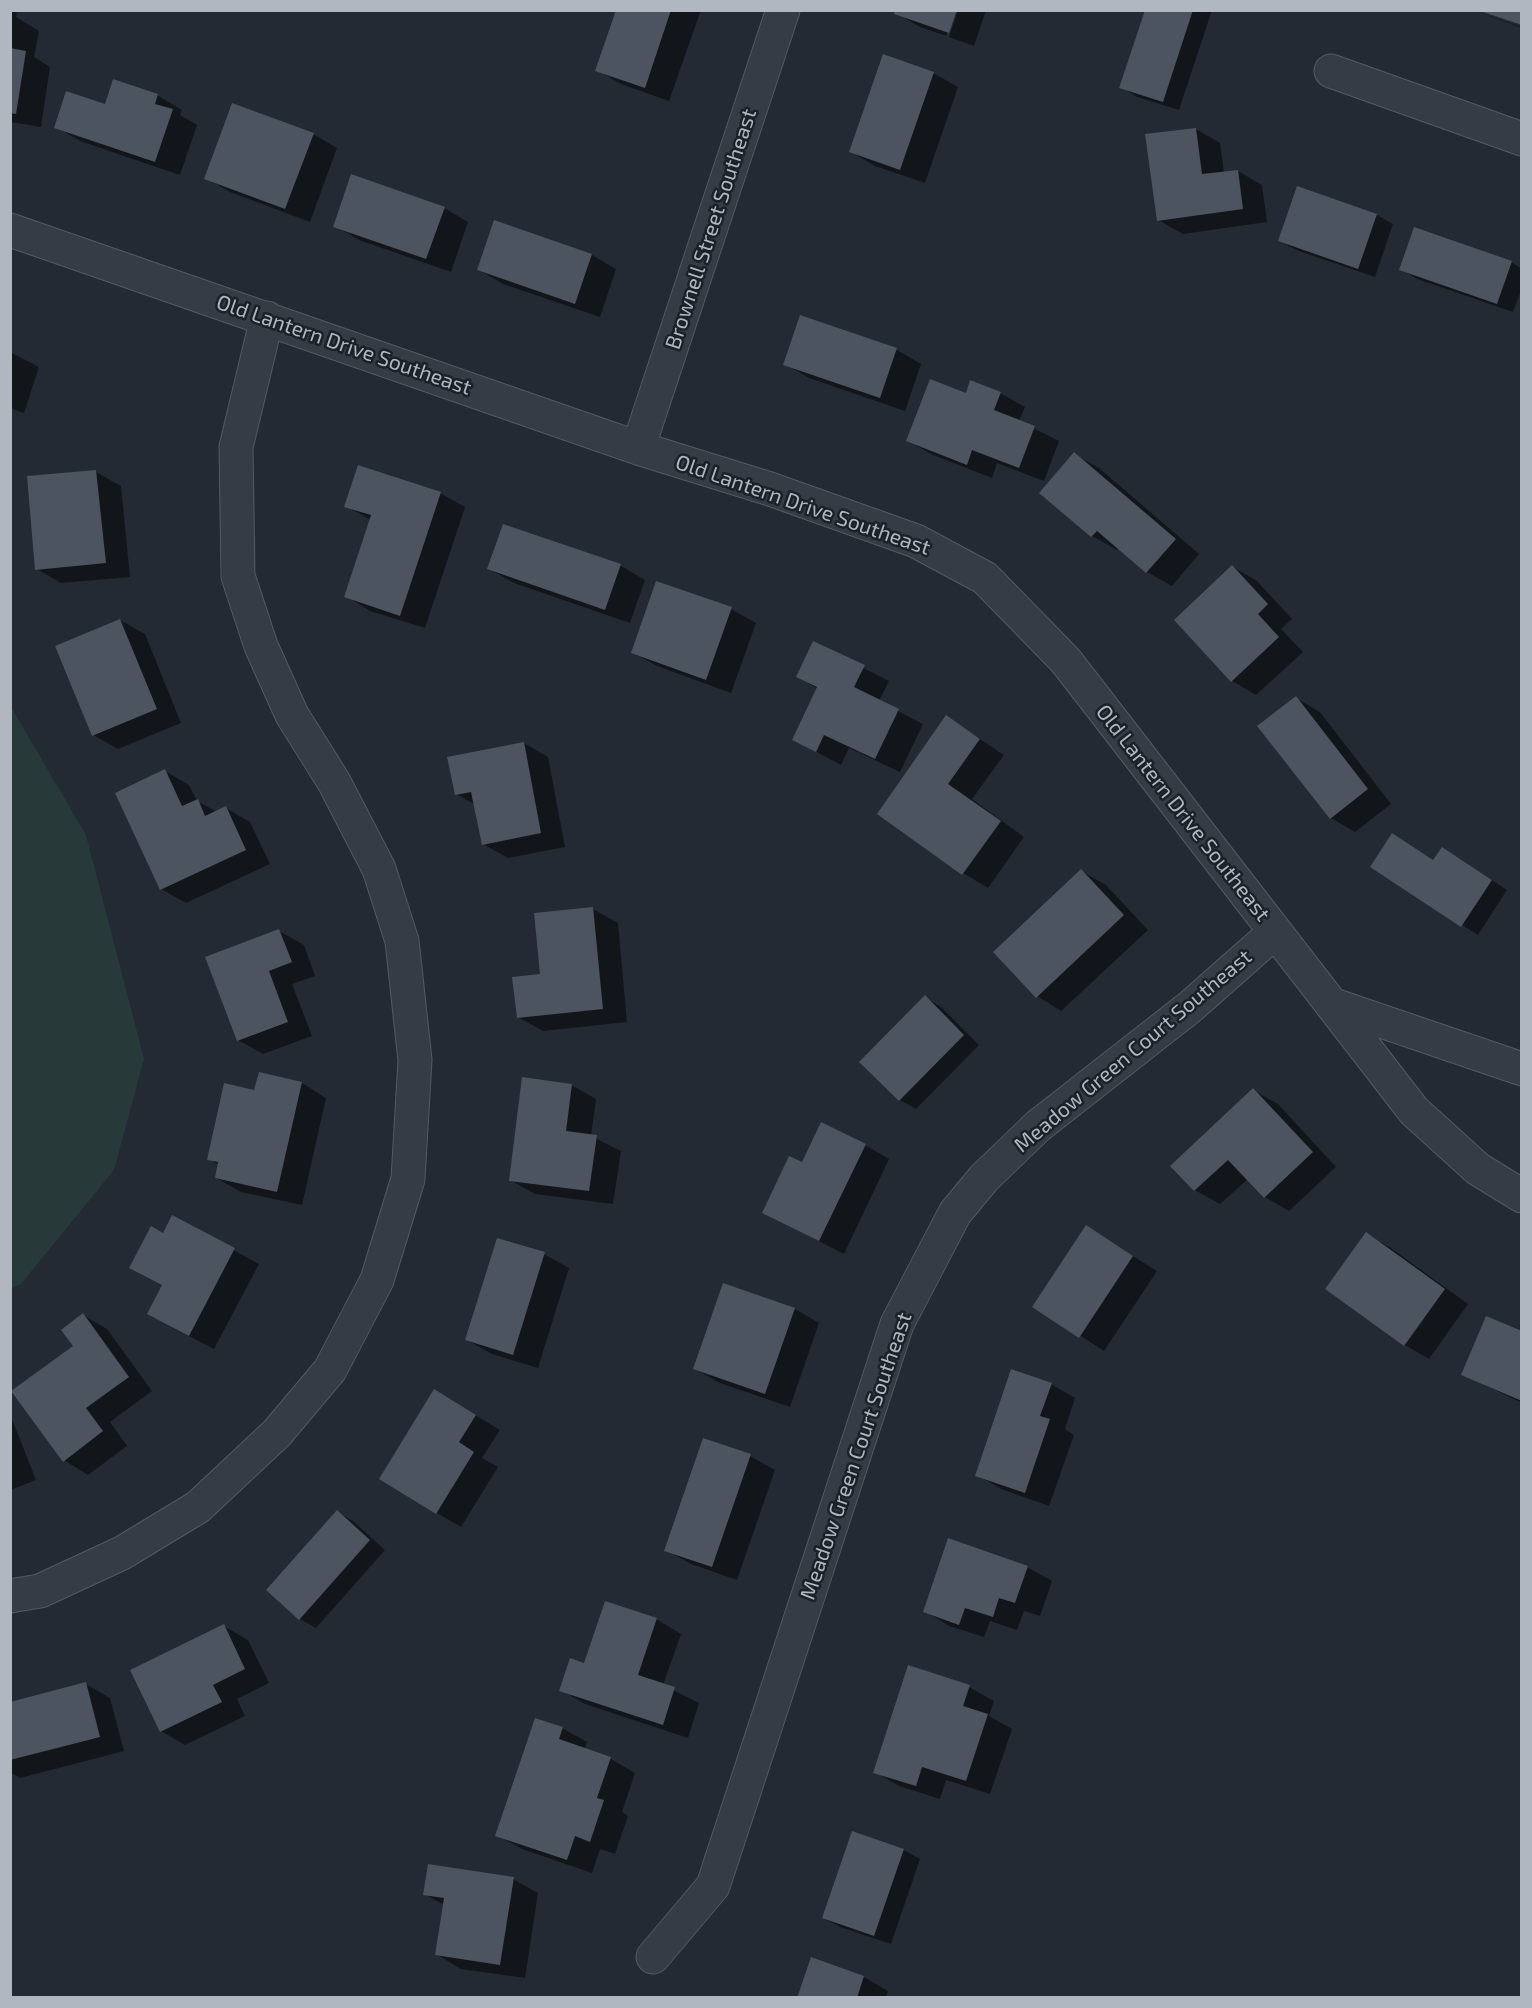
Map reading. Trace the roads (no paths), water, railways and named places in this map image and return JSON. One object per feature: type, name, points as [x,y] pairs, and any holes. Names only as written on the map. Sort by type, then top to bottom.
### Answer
[{"type":"street","name":"Brownell Street Southeast","points":[[638,448],[783,10]]},
{"type":"street","points":[[1331,71],[1521,139]]},
{"type":"street","name":"Old Lantern Drive Southeast","points":[[10,230],[638,448],[770,489],[916,541],[985,578],[1066,661],[1414,1111],[1478,1169],[1521,1196]]},
{"type":"street","points":[[10,1596],[40,1591],[122,1552],[198,1507],[277,1433],[330,1370],[377,1280],[408,1179],[415,1060],[402,941],[380,869],[334,782],[292,715],[261,646],[238,576],[236,447],[267,318]]},
{"type":"street","name":"Meadow Green Court Southeast","points":[[653,1957],[713,1886],[897,1324],[955,1213],[984,1178],[1038,1126],[1190,1007],[1275,932]]},
{"type":"street","points":[[1331,1004],[1521,1070]]}]
